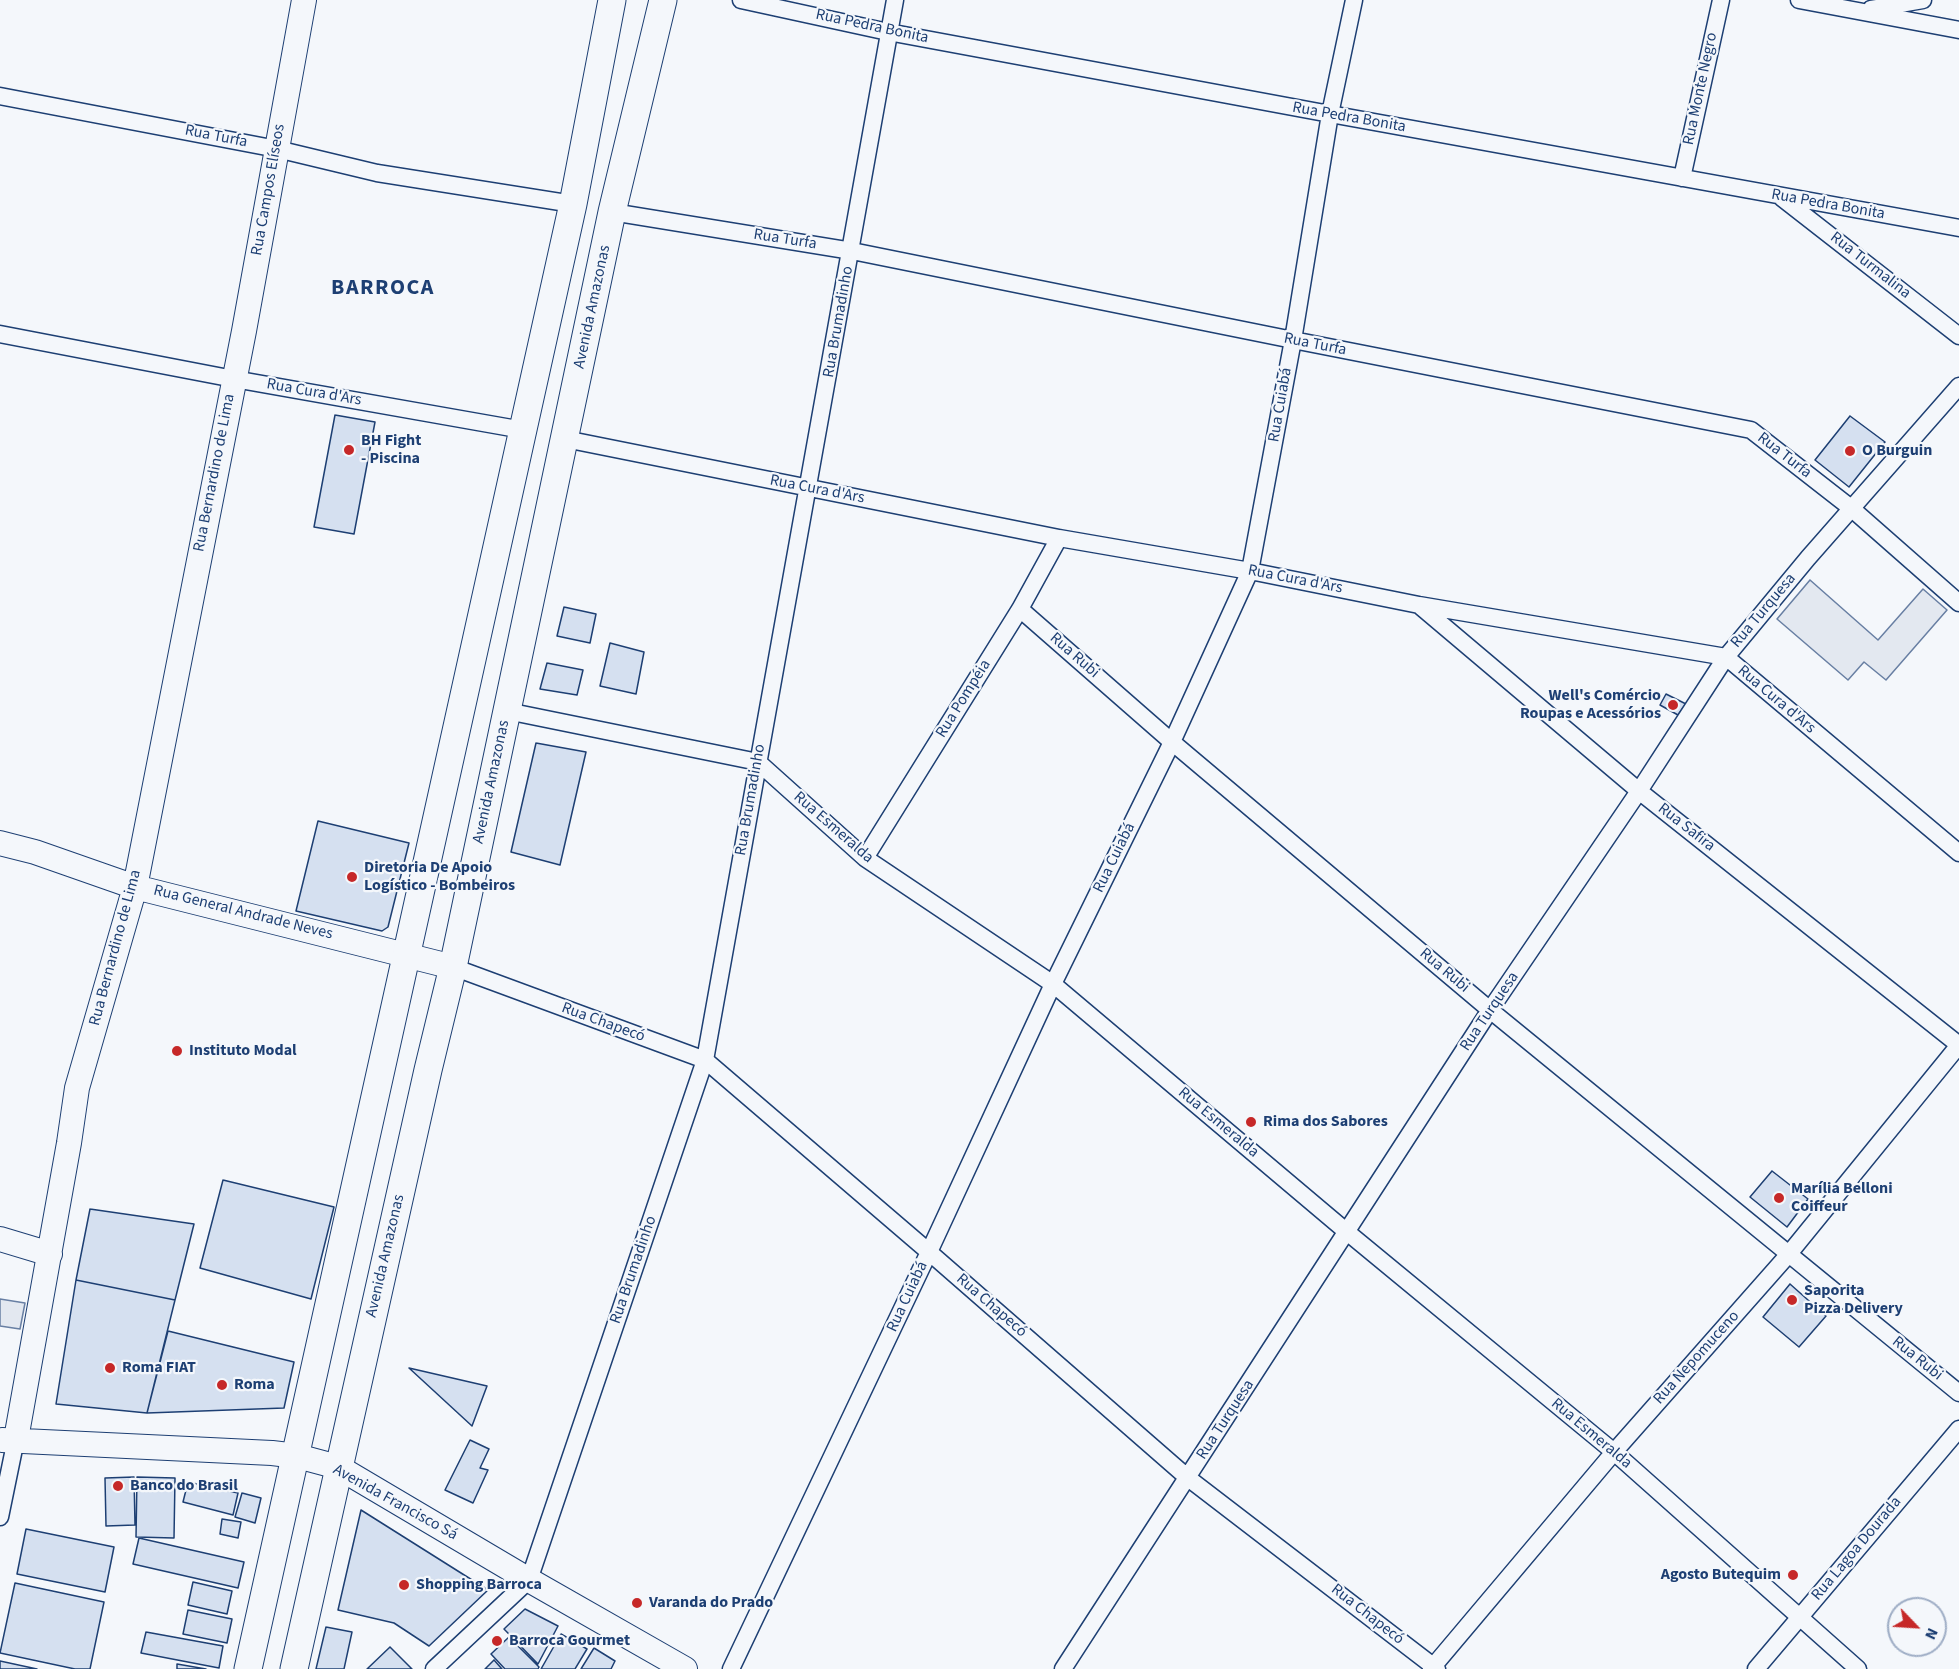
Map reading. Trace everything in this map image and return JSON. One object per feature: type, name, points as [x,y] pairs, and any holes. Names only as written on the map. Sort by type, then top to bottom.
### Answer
[{"type":"main road","points":[[248,1669],[573,204],[612,0]]},
{"type":"main road","name":"Avenida Amazonas","points":[[294,1669],[453,967],[612,212],[663,0]]},
{"type":"street","name":"Rua Campos Elíseos","points":[[234,379],[304,0]]},
{"type":"street","name":"Rua Pedra Bonita","points":[[741,0],[888,32],[1959,228]]},
{"type":"street","name":"Rua Brumadinho","points":[[529,1580],[705,1060],[852,251],[895,0]]},
{"type":"street","name":"Rua Cuiabá","points":[[731,1669],[1053,984],[1172,742],[1250,572],[1293,340],[1330,114],[1354,0]]},
{"type":"street","name":"Rua Monte Negro","points":[[1682,178],[1721,0]]},
{"type":"street","points":[[1798,0],[1959,30]]},
{"type":"street","points":[[1861,11],[1923,0]]},
{"type":"street","name":"Rua Turfa","points":[[0,96],[277,149],[377,174],[573,204]]},
{"type":"street","name":"Rua Turmalina","points":[[1781,197],[1959,336]]},
{"type":"street","name":"Rua Turfa","points":[[612,212],[852,251],[1751,430],[1851,508],[1959,603]]},
{"type":"street","name":"Rua Cura d'Ars","points":[[0,334],[234,379],[523,430]]},
{"type":"street","name":"Rua Bernardino de Lima","points":[[0,1517],[8,1440],[50,1254],[77,1088],[135,887],[234,379]]},
{"type":"street","name":"Rua Turquesa","points":[[1063,1669],[1490,1010],[1639,791],[1726,657],[1851,508],[1959,386]]},
{"type":"street","name":"Rua Cura d'Ars","points":[[566,439],[1059,538],[1419,605],[1726,657],[1959,853]]},
{"type":"street","name":"Rua Pompéia","points":[[865,858],[1020,609],[1059,538]]},
{"type":"street","name":"Rua Safira","points":[[1419,605],[1639,791],[1959,1045]]},
{"type":"street","name":"Rua Rubi","points":[[1020,609],[1172,742],[1490,1010],[1959,1394]]},
{"type":"street","points":[[507,711],[758,762]]},
{"type":"street","name":"Rua Esmeralda","points":[[758,762],[865,858],[1053,984],[1347,1232],[1614,1452],[1858,1669]]},
{"type":"street","name":"Rua General Andrade Neves","points":[[0,843],[35,852],[135,887],[453,967]]},
{"type":"street","name":"Rua Chapecó","points":[[453,967],[705,1060],[1188,1478],[1434,1668]]},
{"type":"street","name":"Rua Nepomuceno","points":[[1434,1668],[1614,1452],[1788,1255],[1959,1045]]},
{"type":"street","points":[[0,1239],[50,1254]]},
{"type":"street","name":"Rua Lagoa Dourada","points":[[1756,1669],[1959,1429]]},
{"type":"street","name":"Avenida Francisco Sá","points":[[8,1440],[272,1453],[297,1456],[338,1467],[529,1580],[686,1669]]},
{"type":"street","points":[[434,1669],[529,1580]]},
{"type":"shaded area","points":[[1810,580],[1878,640],[1923,589],[1947,610],[1886,680],[1864,662],[1848,680],[1777,619]]},
{"type":"shaded area","points":[[0,1299],[25,1303],[20,1329],[0,1326]]},
{"type":"building","name":"BH Fight - Piscina","points":[[335,415],[375,422],[354,534],[314,527]]},
{"type":"building","name":"O Burguin","points":[[1850,416],[1885,442],[1849,487],[1815,460]]},
{"type":"building","points":[[564,607],[596,614],[590,643],[557,636]]},
{"type":"building","points":[[610,643],[644,652],[636,694],[600,686]]},
{"type":"building","points":[[547,663],[583,670],[577,695],[540,689]]},
{"type":"building","name":"Well's Comércio Roupas e Acessórios","points":[[1666,694],[1686,704],[1678,715],[1660,705]]},
{"type":"building","points":[[536,743],[586,752],[560,865],[511,852]]},
{"type":"building","name":"Diretoria De Apoio Logístico - Bombeiros","points":[[318,821],[409,843],[388,927],[382,931],[296,911]]},
{"type":"building","name":"Marília Belloni Coiffeur","points":[[1772,1171],[1808,1199],[1787,1227],[1750,1197]]},
{"type":"building","points":[[223,1180],[334,1207],[311,1299],[200,1268]]},
{"type":"building","points":[[90,1209],[194,1224],[175,1300],[76,1280]]},
{"type":"building","name":"Roma FIAT","points":[[76,1280],[175,1300],[147,1413],[56,1404]]},
{"type":"building","name":"Saporita Pizza Delivery","points":[[1790,1284],[1826,1316],[1799,1347],[1763,1317]]},
{"type":"building","name":"Roma","points":[[168,1331],[294,1362],[284,1408],[147,1413]]},
{"type":"building","points":[[409,1368],[487,1386],[472,1426]]},
{"type":"building","points":[[470,1440],[489,1449],[480,1468],[488,1470],[473,1503],[445,1490]]},
{"type":"building","points":[[134,1477],[135,1525],[106,1526],[105,1478]]},
{"type":"building","points":[[137,1477],[175,1478],[174,1538],[136,1537]]},
{"type":"building","points":[[188,1482],[238,1493],[233,1515],[183,1502]]},
{"type":"building","points":[[242,1493],[261,1498],[255,1523],[235,1517]]},
{"type":"building","points":[[361,1510],[488,1590],[429,1646],[394,1623],[338,1610]]},
{"type":"building","points":[[222,1519],[241,1522],[238,1538],[220,1534]]},
{"type":"building","points":[[26,1529],[114,1547],[105,1592],[17,1574]]},
{"type":"building","points":[[139,1538],[244,1562],[238,1588],[133,1564]]},
{"type":"building","points":[[193,1582],[232,1591],[227,1614],[188,1605]]},
{"type":"building","points":[[15,1583],[104,1602],[90,1669],[75,1669],[0,1653]]},
{"type":"building","points":[[525,1609],[558,1626],[538,1664],[504,1629]]},
{"type":"building","points":[[188,1610],[232,1619],[227,1643],[183,1634]]},
{"type":"building","points":[[326,1627],[352,1632],[344,1669],[316,1669]]},
{"type":"building","points":[[146,1632],[223,1646],[219,1668],[141,1653]]},
{"type":"building","points":[[561,1634],[587,1649],[575,1669],[541,1669]]},
{"type":"building","points":[[509,1637],[539,1667],[538,1669],[505,1669],[491,1654]]},
{"type":"building","points":[[390,1647],[412,1669],[367,1669]]},
{"type":"building","points":[[594,1648],[615,1661],[611,1669],[581,1669]]},
{"type":"building","points":[[494,1660],[502,1669],[485,1669]]},
{"type":"building","points":[[0,1661],[37,1669],[0,1669]]},
{"type":"building","points":[[177,1664],[206,1669],[177,1669]]},
{"type":"place","name":"BH Fight - Piscina","points":[[349,450]]},
{"type":"place","name":"O Burguin","points":[[1850,451]]},
{"type":"place","name":"Well's Comércio Roupas e Acessórios","points":[[1673,705]]},
{"type":"place","name":"Diretoria De Apoio Logístico - Bombeiros","points":[[352,877]]},
{"type":"place","name":"Instituto Modal","points":[[177,1051]]},
{"type":"place","name":"Rima dos Sabores","points":[[1251,1122]]},
{"type":"place","name":"Marília Belloni Coiffeur","points":[[1779,1198]]},
{"type":"place","name":"Saporita Pizza Delivery","points":[[1792,1300]]},
{"type":"place","name":"Roma FIAT","points":[[110,1368]]},
{"type":"place","name":"Roma","points":[[222,1385]]},
{"type":"place","name":"Banco do Brasil","points":[[118,1486]]},
{"type":"place","name":"Agosto Butequim","points":[[1793,1575]]},
{"type":"place","name":"Shopping Barroca","points":[[404,1585]]},
{"type":"place","name":"Varanda do Prado","points":[[637,1603]]},
{"type":"place","name":"Barroca Gourmet","points":[[497,1641]]},
{"type":"district","name":"BARROCA","points":[[383,289]]}]
